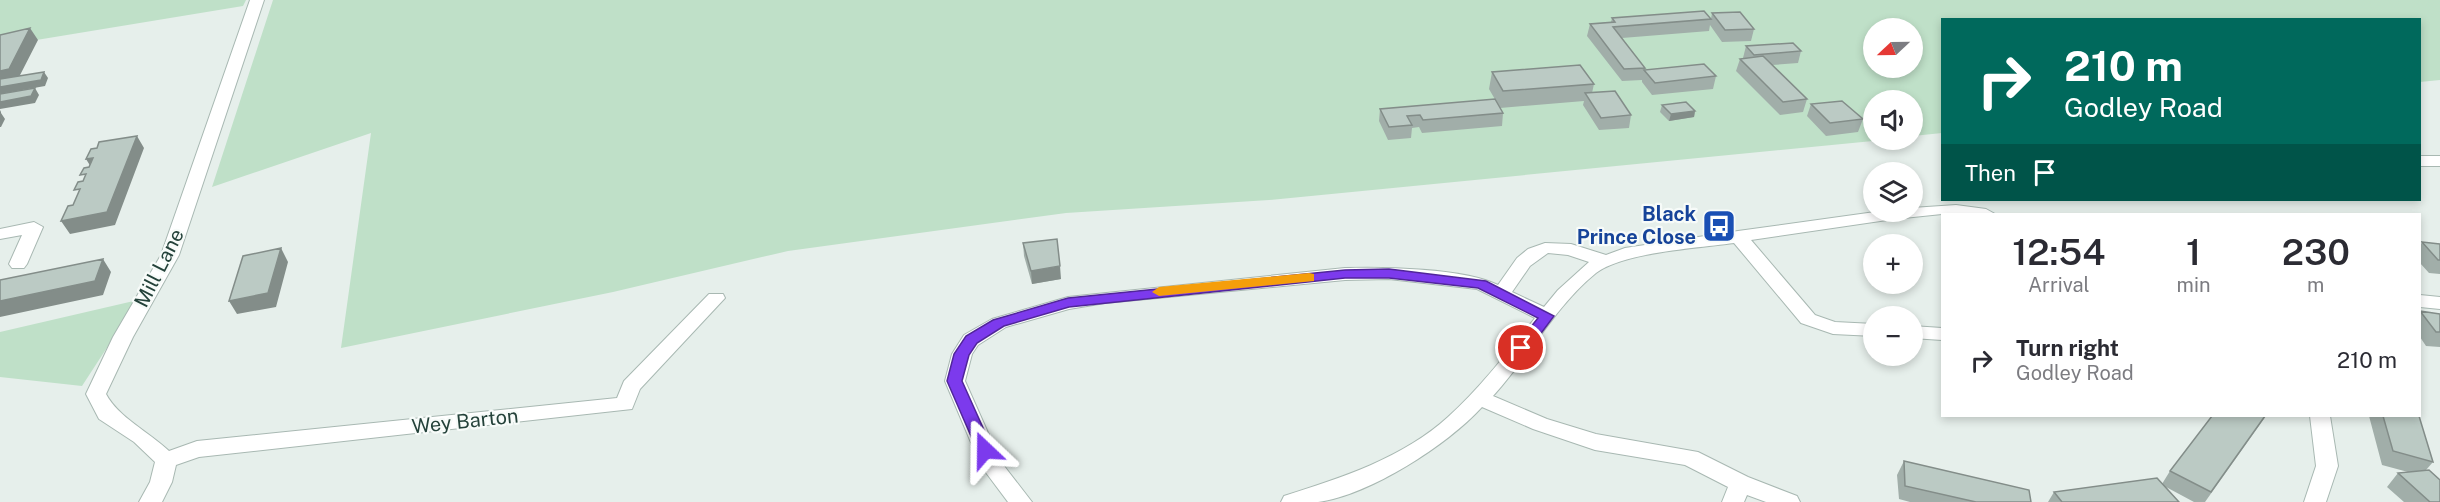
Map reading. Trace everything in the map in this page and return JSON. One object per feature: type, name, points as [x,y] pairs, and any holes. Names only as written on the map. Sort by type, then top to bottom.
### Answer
[{"type":"street","name":"Mill Lane","points":[[166,460],[141,436],[106,414],[96,394],[123,337],[170,255],[257,0]]},
{"type":"street","points":[[2421,161],[2440,161]]},
{"type":"street","points":[[1292,502],[1346,485],[1406,457],[1454,424],[1479,398],[1547,316],[1592,268],[1625,254],[1912,212],[1956,210],[1978,213]]},
{"type":"street","points":[[0,234],[34,227],[18,264]]},
{"type":"street","points":[[1738,236],[1808,319],[1833,328],[1863,329]]},
{"type":"street","points":[[1502,293],[1513,272],[1535,251],[1555,245],[1574,248],[1606,262]]},
{"type":"street","points":[[1022,502],[992,466],[955,381],[962,354],[971,340],[999,323],[1068,303],[1105,297],[1345,274],[1389,273],[1481,284],[1547,316]]},
{"type":"street","name":"Wey Barton","points":[[166,460],[197,449],[625,404],[631,386],[716,298]]},
{"type":"street","points":[[2421,301],[2440,303]]},
{"type":"street","points":[[1479,398],[1540,424],[1595,442],[1690,458],[1736,492],[1789,502]]},
{"type":"street","points":[[2315,502],[2327,466],[2320,417]]},
{"type":"street","points":[[150,502],[156,495],[165,473],[166,460]]},
{"type":"green space","points":[[0,0],[246,0],[243,6],[0,46]]},
{"type":"green space","points":[[273,0],[2440,0],[2440,80],[2421,82],[2421,18],[1941,18],[1941,133],[1923,135],[1923,90],[1863,90],[1863,142],[1269,200],[1066,213],[788,251],[613,292],[341,348],[371,133],[212,187]]},
{"type":"green space","points":[[138,300],[82,386],[0,377],[0,332]]},
{"type":"building","points":[[1704,11],[1711,19],[1613,27],[1645,68],[1624,69],[1590,24],[1615,22],[1612,18]]},
{"type":"building","points":[[1740,12],[1754,29],[1725,30],[1712,13]]},
{"type":"building","points":[[30,28],[9,69],[0,71],[0,35]]},
{"type":"building","points":[[1793,43],[1801,51],[1754,55],[1746,46]]},
{"type":"building","points":[[1763,56],[1807,99],[1783,102],[1740,59]]},
{"type":"building","points":[[1704,64],[1716,76],[1655,83],[1644,70]]},
{"type":"building","points":[[1580,65],[1594,84],[1503,91],[1492,72]]},
{"type":"building","points":[[44,72],[41,80],[0,87],[0,79]]},
{"type":"building","points":[[35,88],[31,96],[0,102],[0,94]]},
{"type":"building","points":[[1615,91],[1631,115],[1601,118],[1585,93]]},
{"type":"building","points":[[1495,99],[1503,113],[1423,120],[1420,115],[1407,116],[1412,125],[1389,127],[1380,109]]},
{"type":"building","points":[[1842,101],[1863,119],[1830,123],[1811,104]]},
{"type":"building","points":[[1686,102],[1695,111],[1671,114],[1662,105]]},
{"type":"building","points":[[137,136],[107,212],[61,221],[68,206],[73,205],[80,189],[74,190],[78,182],[83,181],[86,174],[80,175],[84,168],[89,167],[93,158],[86,159],[91,149],[97,148],[99,142]]},
{"type":"building","points":[[1057,239],[1060,266],[1031,271],[1023,243]]},
{"type":"building","points":[[2422,242],[2440,244],[2440,260],[2438,260]]},
{"type":"building","points":[[281,248],[268,293],[229,301],[243,256]]},
{"type":"building","points":[[103,259],[95,281],[0,301],[0,280]]},
{"type":"building","points":[[2421,311],[2440,314],[2440,332],[2436,332]]},
{"type":"building","points":[[2211,417],[2264,417],[2211,492],[2170,471]]},
{"type":"building","points":[[2383,417],[2419,417],[2433,462],[2393,451]]},
{"type":"building","points":[[1904,461],[2029,490],[2031,502],[1976,502],[1905,486]]},
{"type":"building","points":[[2429,470],[2440,480],[2440,502],[2430,502],[2398,473]]},
{"type":"building","points":[[2157,478],[2179,502],[2062,502],[2054,492]]},
{"type":"slow traffic","points":[[1159,292],[1309,277]]},
{"type":"place","name":"Black Prince Close","points":[[1719,226]]},
{"type":"route","points":[[985,450],[955,381],[962,354],[971,340],[999,323],[1020,315],[1068,303],[1105,297],[1345,274],[1389,273],[1430,277],[1481,284],[1547,316],[1521,348]]}]
